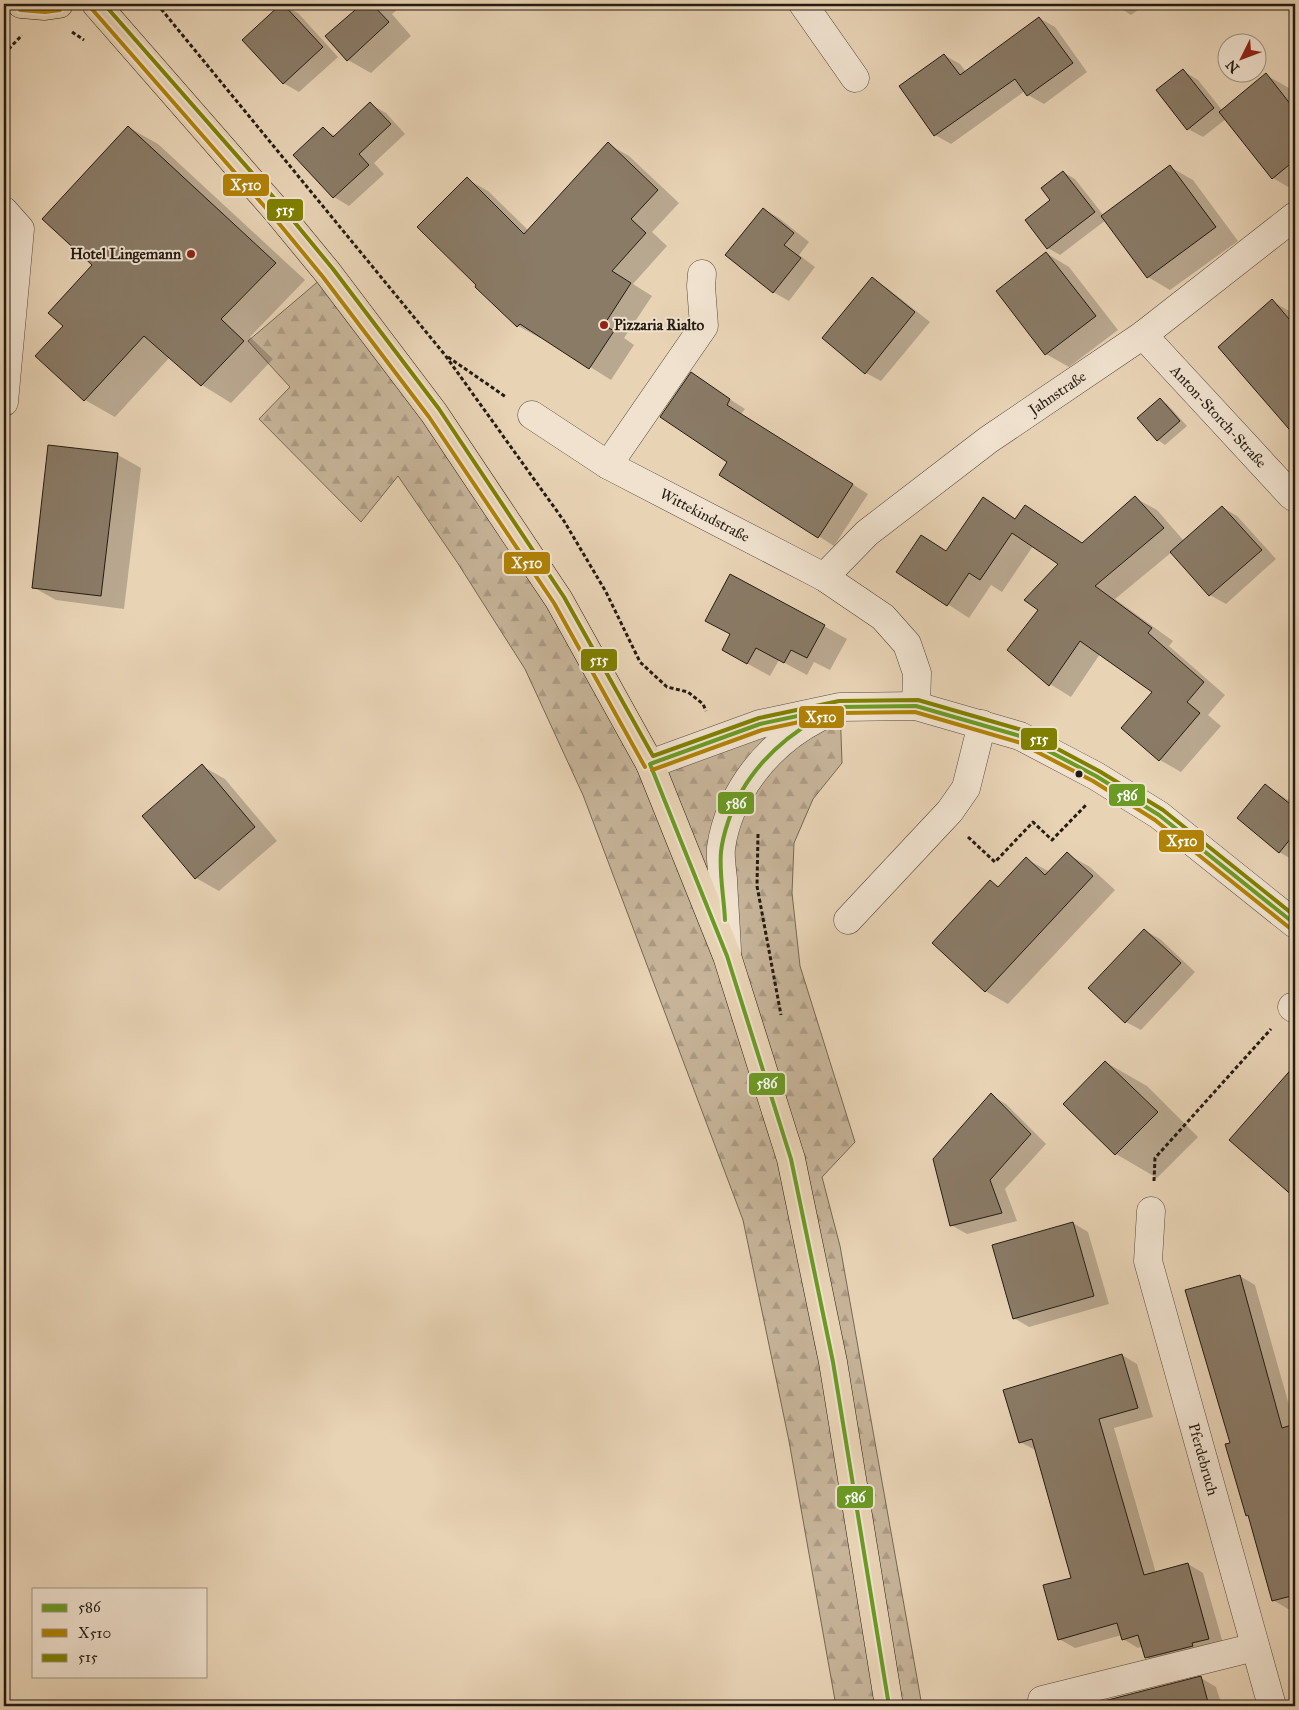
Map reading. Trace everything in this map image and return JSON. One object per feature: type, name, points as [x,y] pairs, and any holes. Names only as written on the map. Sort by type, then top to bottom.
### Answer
[{"type":"main road","points":[[21,4],[45,6],[59,4]]},
{"type":"main road","points":[[96,4],[328,273],[434,413],[559,600],[650,764],[727,956],[791,1159],[833,1362],[889,1706]]},
{"type":"street","points":[[803,4],[855,78]]},
{"type":"street","points":[[4,211],[20,229],[4,402]]},
{"type":"street","name":"Jahnstraße","points":[[824,577],[867,533],[988,440],[1142,335],[1295,216]]},
{"type":"street","points":[[608,465],[704,326],[700,286],[702,274]]},
{"type":"street","name":"Anton-Storch-Straße","points":[[1142,335],[1295,498]]},
{"type":"street","name":"Wittekindstraße","points":[[532,415],[608,465],[824,577],[883,617],[907,644],[917,673],[916,706]]},
{"type":"street","points":[[650,764],[760,724],[840,707],[916,706],[1020,736],[1107,782],[1159,815],[1295,924]]},
{"type":"street","points":[[727,956],[721,849],[730,812],[746,782],[769,754],[800,727],[840,707]]},
{"type":"street","points":[[848,920],[945,816],[966,788],[982,724]]},
{"type":"street","name":"Pferdebruch","points":[[1151,1211],[1148,1261],[1272,1706]]},
{"type":"street","points":[[1042,1700],[1255,1647]]},
{"type":"path","points":[[157,4],[445,355],[564,521],[606,592],[640,662],[667,687],[688,692],[703,704],[721,739]]},
{"type":"path","points":[[445,355],[532,415]]},
{"type":"path","points":[[945,816],[995,862],[1033,822],[1052,840],[1107,782]]},
{"type":"path","points":[[1151,1211],[1155,1158],[1294,1008]]},
{"type":"green space","points":[[328,273],[650,763],[840,707],[842,763],[813,799],[794,843],[792,893],[800,966],[855,1142],[822,1177],[840,1246],[922,1706],[836,1706],[789,1441],[743,1220],[583,795],[525,669],[457,562],[398,476],[361,522],[259,419],[290,387],[248,341]]},
{"type":"building","points":[[281,4],[323,47],[283,84],[242,40]]},
{"type":"building","points":[[362,4],[372,4],[389,22],[347,61],[325,36]]},
{"type":"building","points":[[1039,17],[1073,63],[1027,96],[1015,79],[934,136],[899,86],[944,54],[960,75]]},
{"type":"building","points":[[1183,69],[1214,108],[1187,130],[1156,90]]},
{"type":"building","points":[[1266,73],[1295,110],[1295,160],[1272,179],[1219,112],[1255,82],[1266,82]]},
{"type":"building","points":[[370,102],[391,124],[359,154],[369,165],[333,198],[293,155],[323,127],[333,137]]},
{"type":"building","points":[[128,126],[276,263],[221,319],[244,341],[201,386],[144,336],[84,401],[35,356],[63,326],[48,313],[92,265],[42,219]]},
{"type":"building","points":[[608,142],[658,190],[631,219],[646,233],[612,271],[631,283],[604,325],[614,331],[589,369],[520,324],[517,327],[417,227],[467,177],[524,234]]},
{"type":"building","points":[[1170,165],[1216,227],[1147,278],[1101,216]]},
{"type":"building","points":[[1063,171],[1095,212],[1047,249],[1025,220],[1050,200],[1041,188]]},
{"type":"building","points":[[763,208],[794,233],[784,245],[801,258],[773,293],[725,255]]},
{"type":"building","points":[[1046,252],[1096,316],[1045,355],[996,291]]},
{"type":"building","points":[[872,277],[915,312],[865,374],[822,338]]},
{"type":"building","points":[[1272,299],[1295,326],[1295,436],[1218,347]]},
{"type":"building","points":[[691,372],[730,399],[727,405],[853,484],[818,538],[719,475],[727,462],[660,417]]},
{"type":"building","points":[[1160,398],[1180,421],[1157,441],[1137,418]]},
{"type":"building","points":[[48,445],[118,453],[101,596],[32,588]]},
{"type":"building","points":[[1135,496],[1164,528],[1095,586],[1152,628],[1148,633],[1204,682],[1187,702],[1200,713],[1159,761],[1121,728],[1152,692],[1080,641],[1049,686],[1007,650],[1038,610],[1024,600],[1058,564],[1012,533],[980,580],[969,573],[947,606],[896,572],[921,535],[946,551],[983,497],[1015,519],[1025,505],[1082,543]]},
{"type":"building","points":[[1222,506],[1262,550],[1209,596],[1170,552]]},
{"type":"building","points":[[730,574],[825,625],[807,658],[791,650],[784,663],[756,648],[747,664],[722,650],[730,634],[705,621]]},
{"type":"building","points":[[202,764],[255,827],[195,879],[142,816]]},
{"type":"building","points":[[1265,784],[1295,808],[1295,833],[1279,853],[1237,818]]},
{"type":"building","points":[[1067,852],[1093,876],[985,992],[932,943],[990,880],[998,887],[1026,857],[1045,875]]},
{"type":"building","points":[[1144,929],[1181,963],[1125,1023],[1088,988]]},
{"type":"building","points":[[1105,1061],[1158,1112],[1115,1155],[1063,1104]]},
{"type":"building","points":[[1295,1065],[1295,1198],[1229,1140]]},
{"type":"building","points":[[991,1093],[1031,1134],[990,1180],[1002,1213],[950,1226],[933,1159]]},
{"type":"building","points":[[1073,1222],[1094,1296],[1013,1319],[992,1245]]},
{"type":"building","points":[[1240,1275],[1282,1428],[1295,1424],[1295,1595],[1272,1601],[1248,1515],[1246,1516],[1225,1444],[1230,1443],[1185,1290]]},
{"type":"building","points":[[1122,1354],[1138,1408],[1099,1419],[1144,1575],[1188,1563],[1209,1639],[1192,1643],[1193,1646],[1145,1658],[1138,1635],[1122,1640],[1117,1623],[1058,1640],[1043,1585],[1071,1578],[1032,1439],[1019,1443],[1003,1390]]},
{"type":"building","points":[[1201,1676],[1209,1706],[1105,1706],[1104,1701]]},
{"type":"transit line","name":"515","points":[[104,4],[282,207],[333,269],[439,409],[564,597],[653,756],[759,718],[839,701],[918,700],[1022,730],[1099,771],[1163,810],[1295,916]]},
{"type":"transit line","name":"X510","points":[[91,8],[272,215],[323,277],[429,417],[554,603],[645,767]]},
{"type":"transit line","name":"X510","points":[[20,10],[45,12],[60,10]]},
{"type":"transit line","name":"586","points":[[889,1706],[833,1362],[791,1159],[727,956],[650,764],[760,724],[840,707],[916,706],[1020,736],[1096,776],[1159,815],[1295,924]]},
{"type":"transit line","name":"X510","points":[[652,770],[762,730],[841,713],[915,712],[1018,742],[1093,781],[1155,820],[1291,929]]},
{"type":"transit line","name":"586","points":[[725,920],[721,852],[734,805],[752,775],[775,749],[818,718]]},
{"type":"place","name":"Hotel Lingemann","points":[[191,254]]},
{"type":"place","name":"Pizzaria Rialto","points":[[604,325]]}]
